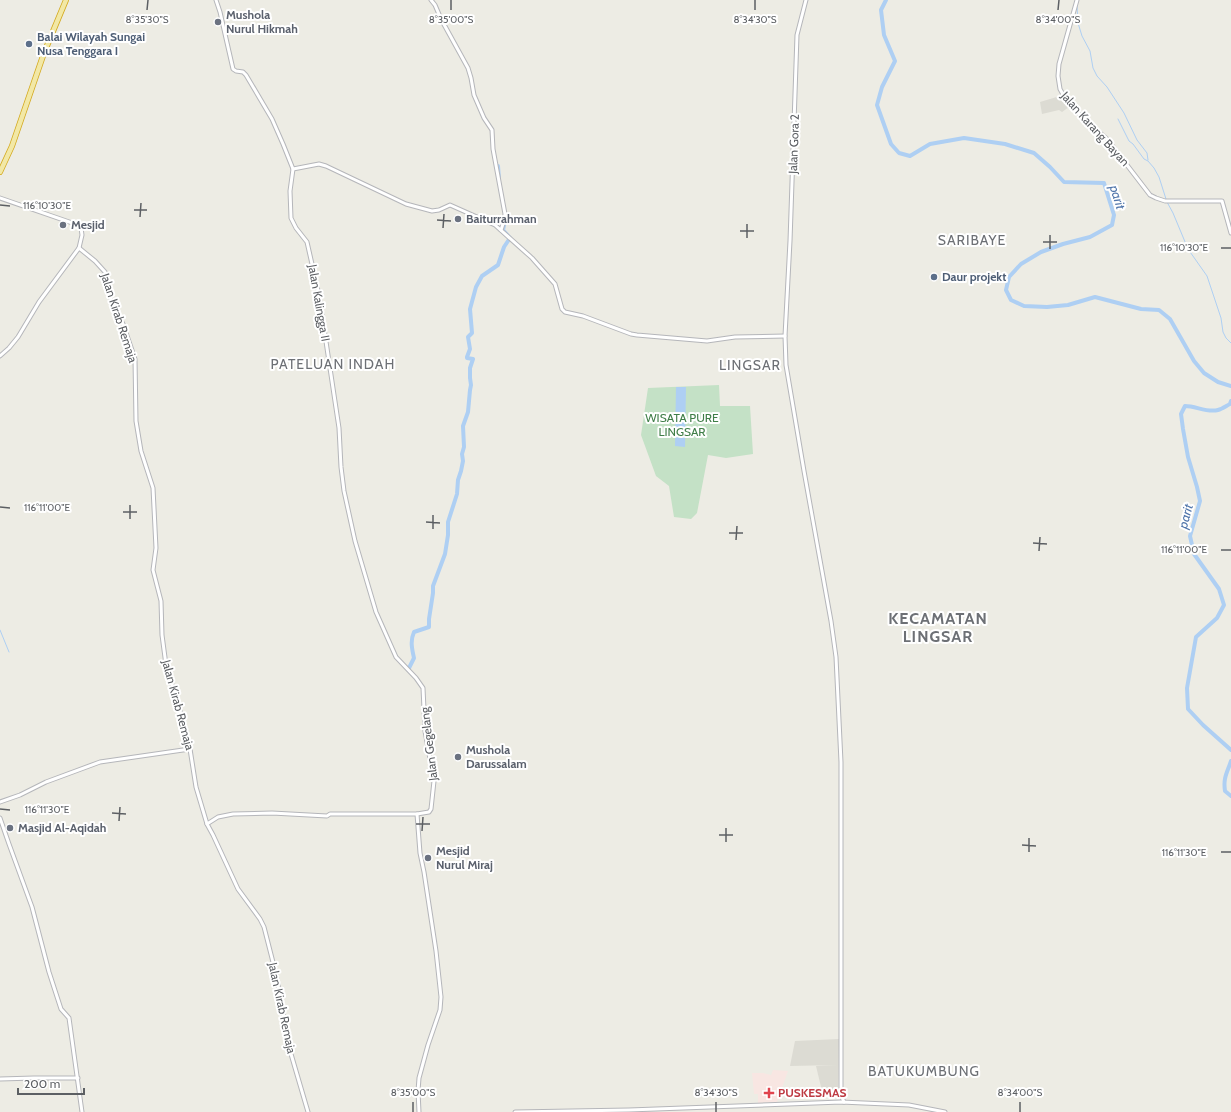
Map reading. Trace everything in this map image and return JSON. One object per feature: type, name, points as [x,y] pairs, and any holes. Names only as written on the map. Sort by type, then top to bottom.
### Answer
[{"type":"highway","points":[[0,172],[12,146],[44,53],[66,0]]},
{"type":"street","points":[[216,0],[233,69],[236,72],[243,72],[246,75],[274,123],[293,170],[317,165],[325,165],[406,204],[432,211],[439,210],[450,205],[488,222],[501,230],[553,280],[557,287],[562,309],[567,313],[637,335],[670,337],[697,341],[735,337],[785,336]]},
{"type":"street","points":[[431,0],[466,65],[470,74],[474,95],[484,118],[492,130],[498,182],[505,214],[501,230]]},
{"type":"street","name":"Jalan Gora 2","points":[[806,0],[796,35],[793,174],[785,336],[786,365],[836,656],[841,762],[841,1095]]},
{"type":"street","name":"Jalan Karang Bayan","points":[[1077,0],[1059,66],[1058,82],[1061,92],[1078,113],[1107,139],[1148,193],[1156,198],[1166,201],[1222,201],[1231,233]]},
{"type":"street","name":"Jalan Kalingga II","points":[[293,170],[290,193],[291,218],[296,228],[307,242],[319,295],[339,428],[343,486],[349,512]]},
{"type":"street","points":[[0,198],[79,226],[82,235],[79,248],[39,302],[15,340],[0,356]]},
{"type":"street","name":"Jalan Kirab Remaja","points":[[79,248],[95,261],[105,272],[112,304],[123,324],[135,359],[137,427],[143,457],[153,488],[156,548],[153,570],[161,601],[162,635],[166,665],[184,724],[190,748],[196,787],[207,824],[239,891],[263,925],[276,974],[291,1054],[308,1112]]},
{"type":"street","name":"Jalan Gegelang","points":[[349,512],[357,548],[376,612],[396,657],[418,680],[423,689],[425,731],[434,785],[430,810],[428,812],[417,814]]},
{"type":"street","points":[[0,802],[20,795],[46,782],[100,762],[190,748]]},
{"type":"street","points":[[207,824],[218,817],[233,814],[272,813],[327,816],[330,814],[417,814],[420,853],[436,951],[441,997],[440,1010],[419,1078],[419,1112]]},
{"type":"street","points":[[0,818],[31,902],[49,972],[61,1009],[69,1018],[82,1112]]},
{"type":"street","points":[[0,1079],[78,1078]]},
{"type":"street","points":[[841,1095],[844,1102]]},
{"type":"street","points":[[835,1103],[841,1095]]},
{"type":"street","points":[[515,1112],[629,1110],[844,1102],[909,1105],[944,1112]]},
{"type":"shaded area","points":[[1060,96],[1069,107],[1062,112],[1059,110],[1042,114],[1040,102]]},
{"type":"shaded area","points":[[839,1039],[838,1089],[822,1091],[816,1066],[837,1065],[790,1066],[795,1041]]},
{"type":"shaded area","points":[[773,1070],[788,1071],[777,1102],[758,1103],[758,1094],[754,1094],[752,1073],[771,1075]]},
{"type":"green space","name":"WISATA PURE LINGSAR","points":[[719,385],[720,406],[750,406],[753,454],[726,458],[708,455],[697,513],[691,519],[674,517],[669,486],[656,476],[641,435],[648,388]]},
{"type":"water","points":[[676,387],[686,387],[685,447],[675,446]]},
{"type":"waterway","name":"parit","points":[[886,0],[881,10],[884,35],[895,61],[882,87],[877,105],[891,144],[899,153],[910,156],[930,144],[964,138],[1005,144],[1034,153],[1064,182],[1104,183],[1114,215],[1112,225],[1090,237],[1063,244],[1041,252],[1021,264],[1009,277],[1006,290],[1011,300],[1024,306],[1047,307],[1068,305],[1095,297],[1141,309],[1159,310],[1170,319],[1194,361],[1204,373],[1218,382],[1231,386]]},
{"type":"waterway","points":[[1077,6],[1078,23],[1082,36],[1090,51],[1093,68],[1097,76],[1107,87],[1124,113],[1137,140],[1147,153],[1148,160]]},
{"type":"waterway","points":[[1118,119],[1129,141],[1144,159],[1154,168],[1159,177],[1166,199]]},
{"type":"waterway","points":[[498,166],[499,179]]},
{"type":"waterway","points":[[1167,202],[1188,249],[1207,276],[1221,318],[1223,332],[1231,343]]},
{"type":"waterway","points":[[409,668],[414,658],[412,648],[414,632],[429,627],[433,586],[445,554],[448,535],[448,522],[457,494],[458,480],[463,461],[463,426],[468,412],[471,385],[470,368],[473,359],[467,358],[470,349],[468,337],[472,333],[470,309],[476,287],[482,276],[498,265],[504,247],[510,238],[503,230],[505,221]]},
{"type":"waterway","name":"parit","points":[[1231,401],[1230,404],[1214,411],[1185,406],[1181,414],[1188,457],[1200,501],[1190,536],[1194,554],[1219,589],[1224,605],[1217,618],[1196,637],[1187,688],[1188,709],[1203,725],[1231,750]]},
{"type":"waterway","points":[[0,630],[9,652]]},
{"type":"waterway","points":[[1231,761],[1225,783],[1225,791],[1231,796]]},
{"type":"place","name":"Mushola Nurul Hikmah","points":[[218,22]]},
{"type":"place","name":"Balai Wilayah Sungai Nusa Tenggara I","points":[[29,44]]},
{"type":"place","name":"Baiturrahman","points":[[458,219]]},
{"type":"place","name":"Mesjid","points":[[63,225]]},
{"type":"place","name":"Daur projekt","points":[[934,277]]},
{"type":"place","name":"Mushola Darussalam","points":[[458,757]]},
{"type":"place","name":"Masjid Al-Aqidah","points":[[10,828]]},
{"type":"place","name":"Mesjid Nurul Miraj","points":[[428,858]]},
{"type":"place","name":"PUSKESMAS","points":[[769,1093]]},
{"type":"district","name":"SARIBAYE","points":[[972,240]]},
{"type":"district","name":"PATELUAN INDAH","points":[[333,364]]},
{"type":"district","name":"LINGSAR","points":[[750,365]]},
{"type":"district","name":"KECAMATAN LINGSAR","points":[[938,627]]},
{"type":"district","name":"BATUKUMBUNG","points":[[924,1071]]}]
